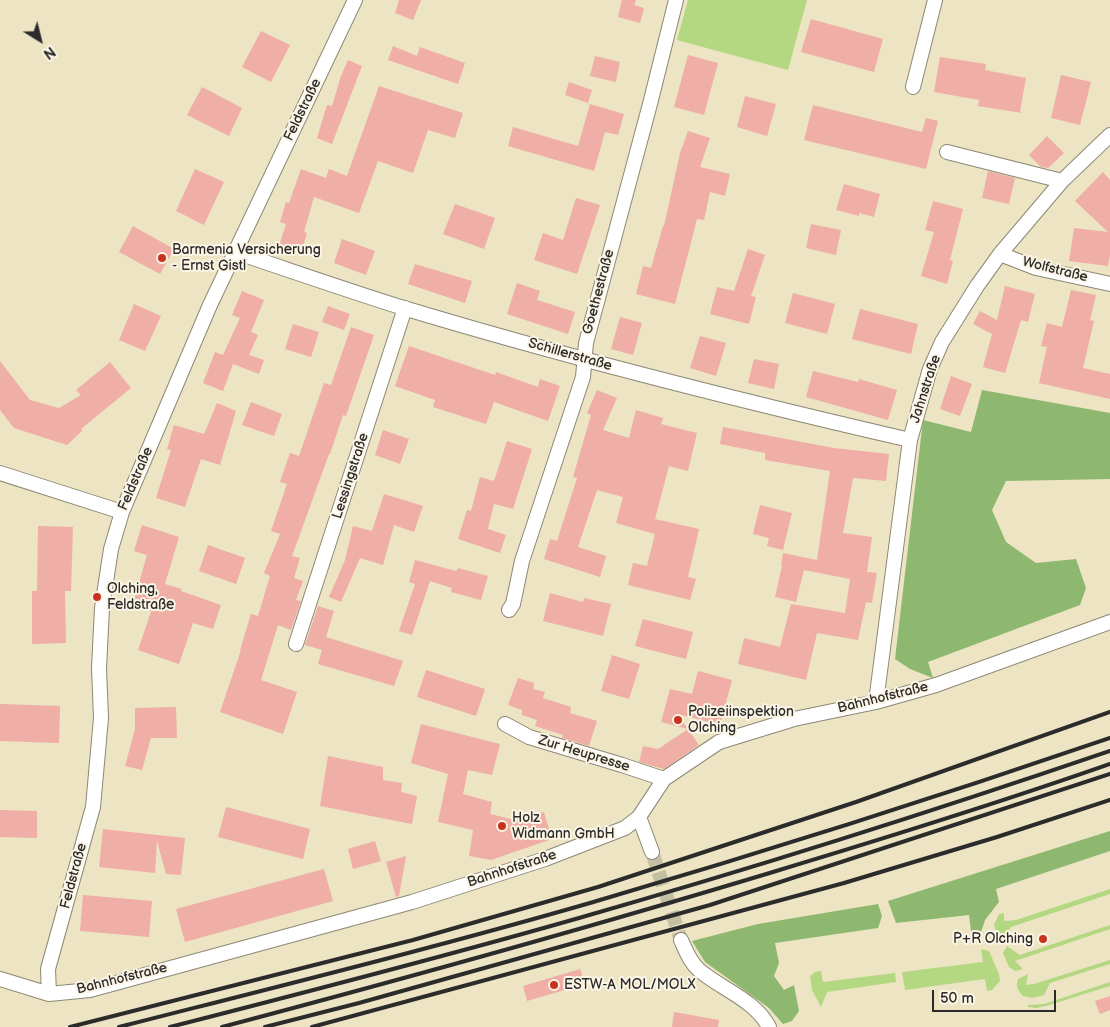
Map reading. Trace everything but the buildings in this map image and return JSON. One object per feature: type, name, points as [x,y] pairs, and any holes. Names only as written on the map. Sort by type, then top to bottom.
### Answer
[{"type":"street","name":"Feldstraße","points":[[49,994],[48,969],[93,807],[101,718],[99,668],[102,608],[111,549],[122,512],[210,305],[355,0]]},
{"type":"street","name":"Goethestraße","points":[[509,610],[513,604],[522,561],[583,377],[586,343],[676,0]]},
{"type":"street","points":[[913,86],[934,0]]},
{"type":"street","name":"Jahnstraße","points":[[876,702],[910,440],[930,369],[942,342],[977,286],[1000,254],[1062,181],[1110,134]]},
{"type":"street","points":[[947,152],[1062,181]]},
{"type":"street","name":"Schillerstraße","points":[[235,252],[405,308],[586,360],[766,407],[910,440]]},
{"type":"street","name":"Wolfstraße","points":[[1000,254],[1036,268],[1110,284]]},
{"type":"street","name":"Lessingstraße","points":[[296,644],[405,308]]},
{"type":"street","points":[[0,473],[122,512]]},
{"type":"street","name":"Bahnhofstraße","points":[[49,994],[90,990],[412,902],[545,859],[625,828],[638,817],[664,779],[719,742],[794,719],[876,702],[936,685],[1110,622]]},
{"type":"street","name":"Zur Heupresse","points":[[505,724],[528,737],[622,764],[664,779]]},
{"type":"street","points":[[638,817],[652,852]]},
{"type":"street","points":[[681,940],[690,959],[699,970],[748,1004],[760,1014],[769,1027]]},
{"type":"street","points":[[0,979],[49,994]]},
{"type":"green space","points":[[688,0],[807,0],[788,70],[677,40]]},
{"type":"green space","points":[[982,390],[1110,413],[1110,479],[1006,481],[992,510],[1006,542],[1036,563],[1076,559],[1086,588],[1080,605],[928,662],[933,678],[910,669],[895,659],[923,420],[971,432]]},
{"type":"green space","points":[[1110,831],[1110,851],[996,889],[999,902],[985,920],[979,938],[972,940],[969,915],[896,923],[888,901]]},
{"type":"green space","points":[[1110,889],[1110,894],[1011,927],[1005,937],[998,937],[994,925],[999,914],[1004,913],[1004,921],[1016,920]]},
{"type":"green space","points":[[878,904],[882,916],[878,928],[775,943],[779,963],[774,976],[784,990],[794,985],[799,1011],[792,1021],[783,1024],[769,1008],[705,962],[692,941],[758,924]]},
{"type":"green space","points":[[1110,925],[1110,929],[1015,961],[1023,969],[1015,971],[1009,967],[1003,953],[1007,946],[1020,955]]},
{"type":"green space","points":[[981,949],[989,951],[999,974],[1000,981],[992,990],[987,991],[985,979],[905,990],[902,972],[983,962]]},
{"type":"green space","points":[[1110,960],[1110,964],[1050,983],[1044,995],[1032,998],[1023,996],[1018,988],[1018,979],[1028,974],[1026,985]]},
{"type":"green space","points":[[821,971],[823,982],[895,973],[896,982],[827,992],[821,1007],[812,990],[810,976],[815,972]]},
{"type":"green space","points":[[1110,982],[1110,986],[1046,1006],[1028,1007],[1028,1005],[1044,1004]]},
{"type":"tunnel","points":[[652,852],[681,940]]},
{"type":"railway","points":[[70,1027],[413,940],[598,887],[856,802],[1110,712]]},
{"type":"railway","points":[[119,1027],[414,951],[590,903],[851,824],[1110,738]]},
{"type":"railway","points":[[170,1027],[426,960],[646,899],[846,838],[1110,751]]},
{"type":"railway","points":[[222,1027],[499,952],[705,892],[942,820],[1110,764]]},
{"type":"railway","points":[[265,1027],[359,1003],[710,905],[1110,774]]},
{"type":"railway","points":[[312,1027],[844,883],[997,837],[1110,800]]},
{"type":"place","name":"Barmenia Versicherung - Ernst Gistl","points":[[162,258]]},
{"type":"place","name":"Olching, Feldstraße","points":[[97,597]]},
{"type":"place","name":"Polizeiinspektion Olching","points":[[678,720]]},
{"type":"place","name":"Holz Widmann GmbH","points":[[502,826]]},
{"type":"place","name":"P+R Olching","points":[[1043,939]]},
{"type":"place","name":"ESTW-A MOL/MOLX","points":[[554,985]]}]
